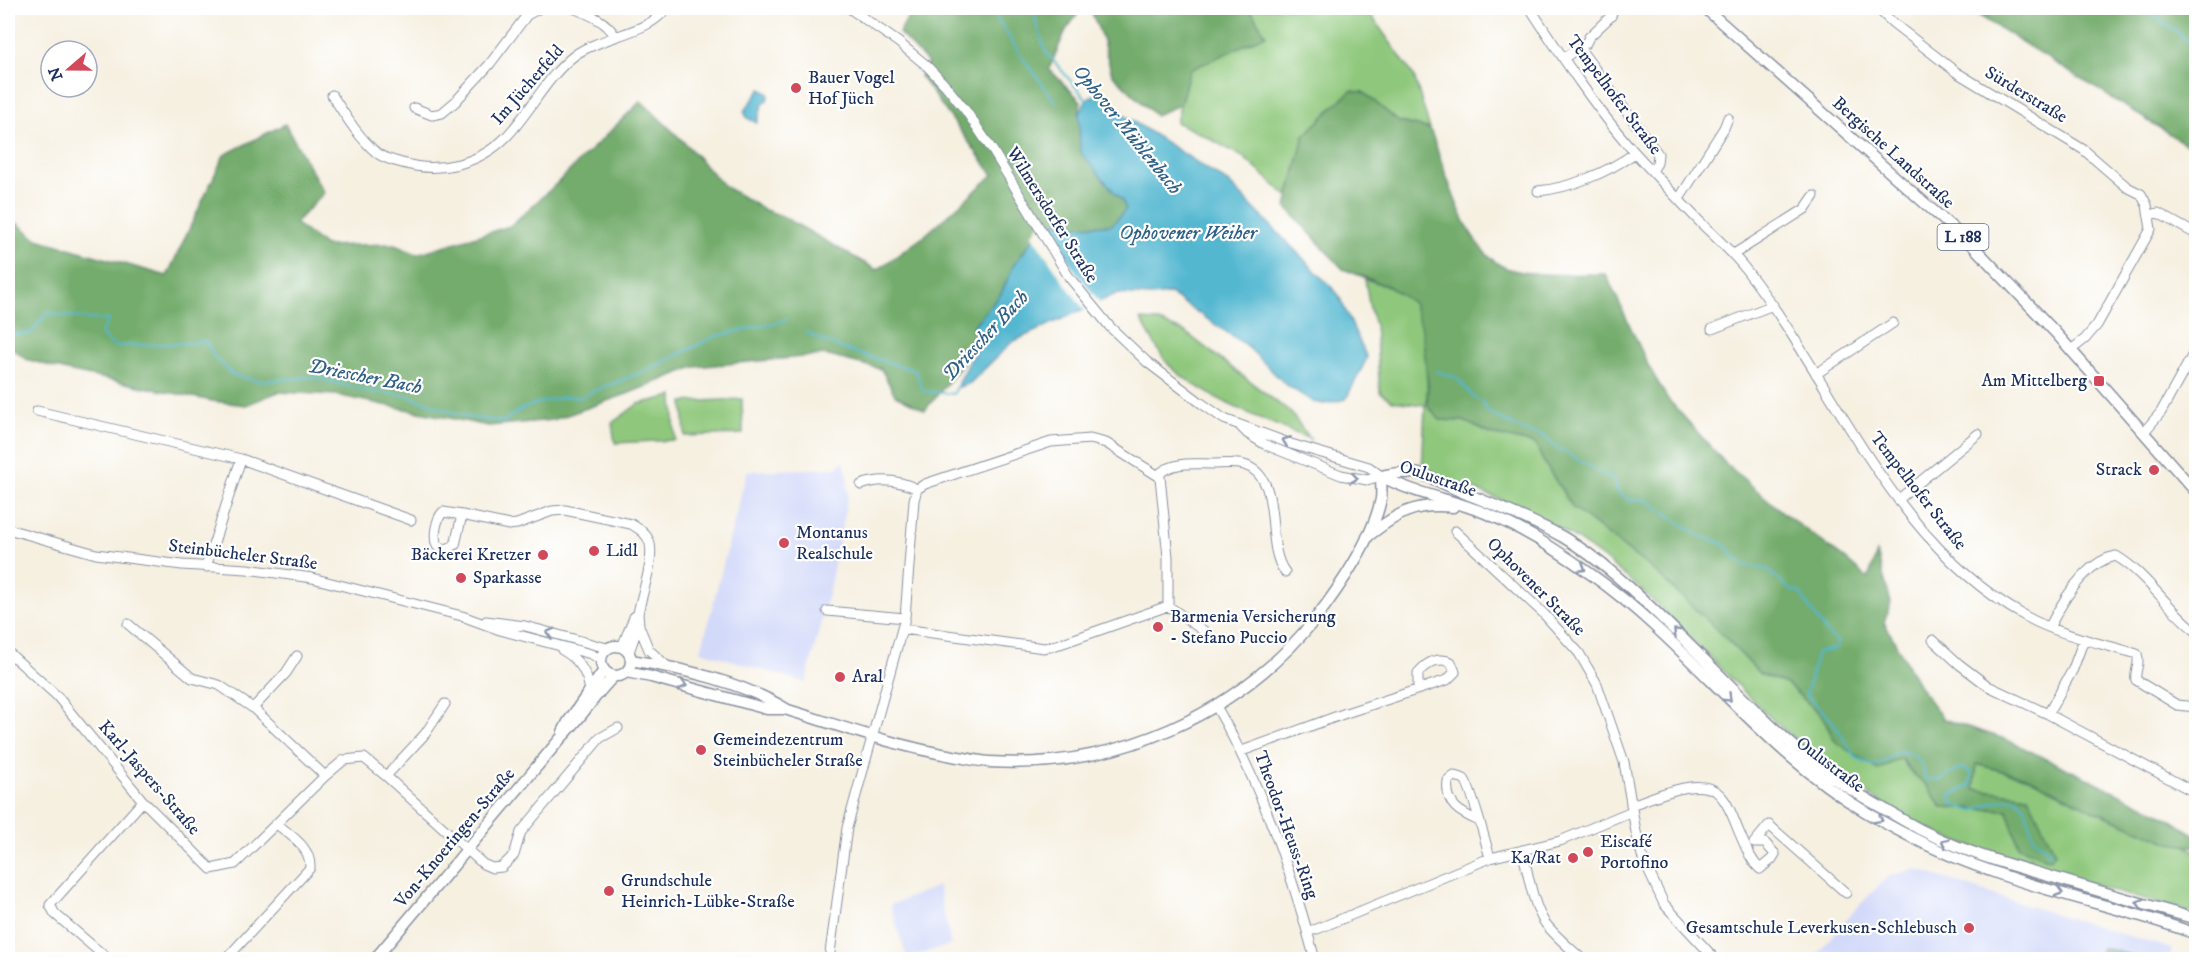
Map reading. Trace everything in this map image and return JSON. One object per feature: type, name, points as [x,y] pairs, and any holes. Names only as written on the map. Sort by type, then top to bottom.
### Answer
[{"type":"main road","name":"Bergische Landstraße","points":[[1705,8],[1973,246],[2071,350],[2196,492]]},
{"type":"main road","name":"Oulustraße","points":[[1382,476],[1398,472],[1415,473],[1442,481],[1564,537],[1605,566],[1636,593],[1822,770],[1906,822],[1951,845],[1999,862],[2196,919]]},
{"type":"main road","name":"Oulustraße","points":[[1382,476],[1398,485],[1485,513],[1519,528],[1592,575],[1650,621],[1800,766],[1864,811],[1931,847],[1992,872],[2195,935]]},
{"type":"main road","points":[[788,710],[767,709],[626,672],[614,676],[602,665],[602,653],[607,648],[617,645],[627,653],[670,669],[736,687],[769,698],[788,710],[917,750],[989,762],[1061,761],[1163,733],[1216,706],[1240,690],[1294,644],[1336,593],[1366,537],[1381,499],[1382,476]]},
{"type":"main road","points":[[1366,537],[1403,512],[1441,506],[1457,508],[1533,537]]},
{"type":"main road","points":[[626,672],[630,666],[627,653]]},
{"type":"main road","name":"Von-Knoeringen-Straße","points":[[561,738],[568,722],[590,691],[602,665]]},
{"type":"main road","name":"Von-Knoeringen-Straße","points":[[374,960],[465,849],[561,738],[575,725],[589,704],[614,676]]},
{"type":"street","points":[[414,108],[432,115],[446,110],[476,81],[527,15],[540,8]]},
{"type":"street","points":[[573,8],[603,21],[615,36]]},
{"type":"street","name":"Im Jücherfeld","points":[[332,95],[358,132],[378,154],[423,168],[455,165],[480,155],[507,135],[568,61],[587,48],[654,21],[666,8]]},
{"type":"street","name":"Wilmersdorfer Straße","points":[[849,8],[926,64],[946,86],[966,111],[1069,277],[1110,327],[1164,376],[1224,419],[1332,457],[1369,467],[1382,476]]},
{"type":"street","name":"Tempelhofer Straße","points":[[1530,8],[1635,153],[1705,227],[1734,254],[1773,304],[1860,446],[1943,553],[1978,585],[2028,617],[2084,639],[2137,654],[2139,660],[2136,680],[2177,705],[2196,707]]},
{"type":"street","name":"Sürderstraße","points":[[1877,8],[1956,72],[2084,150],[2127,186],[2141,194],[2150,214]]},
{"type":"street","points":[[1564,58],[1580,49],[1611,16],[1613,10]]},
{"type":"street","name":"Tempelhofer Straße","points":[[1580,49],[1658,154],[1657,163],[1652,171]]},
{"type":"street","points":[[1679,199],[1728,118]]},
{"type":"street","points":[[1538,191],[1552,190],[1598,174],[1635,153]]},
{"type":"street","points":[[1734,254],[1805,208],[1814,195]]},
{"type":"street","points":[[2071,350],[2097,325],[2151,229],[2150,214],[2158,213],[2194,233]]},
{"type":"street","points":[[1712,328],[1773,304]]},
{"type":"street","points":[[1816,374],[1893,322]]},
{"type":"street","points":[[2144,432],[2161,412],[2196,349]]},
{"type":"street","points":[[38,411],[241,459],[411,520]]},
{"type":"street","name":"Wilmersdorfer Straße","points":[[1240,426],[1248,435],[1266,445],[1341,475],[1366,480],[1382,476]]},
{"type":"street","points":[[1899,498],[1978,434]]},
{"type":"street","points":[[829,960],[847,828],[903,629],[914,500],[917,489],[925,484],[1051,442],[1098,440],[1106,443],[1158,475],[1168,556],[1168,606]]},
{"type":"street","points":[[206,567],[241,459]]},
{"type":"street","points":[[1158,475],[1166,468],[1180,464],[1241,464],[1256,472],[1267,488],[1278,560],[1285,572]]},
{"type":"street","points":[[861,485],[882,480],[905,484],[917,489]]},
{"type":"street","points":[[462,515],[509,525],[552,511],[565,510],[631,524],[639,529],[650,543],[650,556],[638,619],[627,653]]},
{"type":"street","name":"Steinbücheler Straße","points":[[8,529],[96,554],[312,578],[474,620],[500,630],[591,654],[602,665]]},
{"type":"street","name":"Ophovener Straße","points":[[1455,531],[1543,613],[1579,653],[1597,684],[1621,752],[1643,859],[1664,904],[1716,960]]},
{"type":"street","points":[[2050,626],[2070,589],[2104,558],[2116,555],[2127,562],[2169,607],[2196,631]]},
{"type":"street","points":[[903,629],[1044,648],[1168,606]]},
{"type":"street","points":[[1168,606],[1204,631]]},
{"type":"street","points":[[827,610],[905,618]]},
{"type":"street","points":[[638,619],[649,650],[670,669]]},
{"type":"street","name":"Steinbücheler Straße","points":[[474,620],[525,626],[607,648]]},
{"type":"street","points":[[128,624],[192,678],[219,685],[253,708],[325,776]]},
{"type":"street","points":[[2048,714],[2073,669],[2084,639]]},
{"type":"street","points":[[1933,640],[1988,686],[2048,714],[2196,793]]},
{"type":"street","name":"Steinbücheler Straße","points":[[544,641],[568,653],[579,662],[590,691]]},
{"type":"street","name":"Karl-Jaspers-Straße","points":[[8,652],[57,696],[142,801],[211,869],[235,864],[344,760],[364,758],[387,776],[483,864],[492,868],[502,867],[514,855],[521,832],[600,738],[618,728]]},
{"type":"street","points":[[253,708],[286,673],[297,656]]},
{"type":"street","points":[[1242,751],[1418,688]]},
{"type":"street","points":[[387,776],[425,734],[445,704]]},
{"type":"street","name":"Theodor-Heuss-Ring","points":[[1216,706],[1242,751],[1275,835],[1308,931],[1315,960]]},
{"type":"street","points":[[1479,821],[1460,813],[1453,806],[1448,788],[1448,781],[1452,778],[1461,777],[1467,782],[1479,821],[1490,858]]},
{"type":"street","points":[[1308,931],[1490,858],[1570,837],[1631,808],[1688,787],[1699,786],[1711,789],[1722,796],[1750,845],[1769,825],[1846,893]]},
{"type":"street","points":[[109,960],[55,914],[50,904],[142,801]]},
{"type":"street","points":[[225,960],[310,868],[311,858],[308,851],[277,824]]},
{"type":"street","points":[[1522,850],[1533,892],[1544,921],[1559,939],[1583,960]]},
{"type":"shaded area","name":"Montanus Realschule","points":[[844,461],[848,495],[829,590],[806,683],[701,651],[747,471],[836,468]]},
{"type":"shaded area","name":"Gesamtschule Leverkusen-Schlebusch","points":[[1916,869],[2025,905],[2172,949],[2169,960],[1812,960],[1851,914],[1887,877]]},
{"type":"shaded area","points":[[938,886],[951,945],[907,958],[890,905]]},
{"type":"green space","points":[[913,8],[1082,8],[1066,30],[1049,69],[1081,101],[1079,115],[1105,181],[1123,202],[1126,209],[1112,225],[1073,226],[1047,220],[1014,265],[1001,294],[973,326],[972,343],[962,365],[925,410],[895,395],[881,369],[825,355],[694,367],[553,420],[488,426],[336,395],[278,392],[246,405],[212,401],[67,371],[26,359],[8,345],[8,216],[37,239],[167,276],[224,155],[285,124],[324,193],[295,223],[325,246],[392,244],[417,254],[510,226],[641,101],[683,141],[724,186],[877,270],[923,237],[993,175],[920,76],[928,63],[899,33]]},
{"type":"green space","points":[[1090,8],[1249,8],[1266,35],[1190,70],[1180,105],[1155,115],[1112,74],[1102,38]]},
{"type":"green space","points":[[1249,8],[1366,8],[1414,76],[1430,129],[1399,122],[1363,92],[1304,136],[1288,197],[1243,157],[1176,122],[1189,70],[1266,35]]},
{"type":"green space","points":[[1967,8],[2185,8],[2196,15],[2196,147],[2187,145]]},
{"type":"green space","points":[[1351,91],[1363,92],[1399,122],[1430,129],[1459,209],[1480,247],[1494,261],[1520,272],[1557,275],[1606,274],[1649,367],[1667,398],[1725,463],[1786,515],[1868,579],[1877,553],[1891,603],[1884,622],[1919,686],[1943,719],[2005,739],[2158,812],[2196,835],[2196,847],[2170,843],[2093,810],[2029,778],[1977,764],[1974,789],[2028,796],[2055,853],[2050,859],[2019,847],[2007,810],[1942,807],[1927,786],[1912,773],[1901,758],[1878,770],[1835,741],[1822,716],[1787,684],[1760,674],[1723,635],[1653,570],[1573,508],[1542,459],[1536,444],[1491,434],[1464,421],[1440,420],[1427,405],[1428,384],[1422,330],[1413,303],[1390,287],[1343,269],[1286,207],[1304,136]]},
{"type":"green space","points":[[1365,279],[1399,291],[1414,304],[1424,339],[1427,405],[1440,420],[1464,421],[1491,434],[1536,444],[1542,459],[1573,508],[1653,570],[1723,635],[1760,674],[1787,684],[1822,716],[1835,741],[1900,758],[1927,786],[1942,807],[2007,810],[2019,847],[2028,796],[1974,789],[1976,764],[2029,778],[2093,810],[2170,843],[2185,845],[2196,852],[2196,914],[1999,857],[1945,836],[1905,816],[1841,776],[1808,751],[1777,724],[1631,581],[1578,540],[1514,506],[1422,471],[1425,405],[1392,401],[1380,392],[1375,325]]},
{"type":"green space","points":[[1141,320],[1156,321],[1185,332],[1291,413],[1310,439],[1256,417],[1185,379],[1167,363]]},
{"type":"green space","points":[[673,396],[675,440],[615,443],[612,423],[638,404]]},
{"type":"green space","points":[[742,399],[743,434],[685,436],[683,402]]},
{"type":"green space","points":[[2102,948],[2146,959],[2099,959]]},
{"type":"water","points":[[761,89],[769,94],[769,97],[762,106],[757,123],[747,118],[744,111]]},
{"type":"water","name":"Ophovener Weiher","points":[[1101,92],[1125,116],[1229,183],[1338,294],[1367,358],[1346,399],[1324,404],[1313,402],[1285,384],[1247,346],[1170,294],[1151,296],[1116,294],[1012,342],[970,383],[956,388],[978,345],[973,326],[1001,294],[1014,265],[1047,220],[1073,226],[1112,225],[1126,209],[1123,202],[1080,152],[1079,115],[1087,99]]},
{"type":"pier","points":[[1043,220],[1076,272],[1101,304],[1086,312],[1063,281],[1032,235]]},
{"type":"waterway","points":[[994,8],[996,16],[1019,53],[1056,102]]},
{"type":"waterway","name":"Ophover Mühlenbach","points":[[1032,8],[1045,51],[1088,101]]},
{"type":"waterway","points":[[2140,8],[2175,30],[2196,48]]},
{"type":"waterway","name":"Driescher Bach","points":[[8,334],[30,334],[47,313],[109,320],[100,334],[114,346],[206,341],[214,357],[233,375],[258,381],[314,377],[362,390],[409,396],[466,417],[504,422],[510,416],[532,405],[569,396],[582,397],[645,371],[716,336],[787,320]]},
{"type":"waterway","name":"Driescher Bach","points":[[806,332],[846,350],[916,371],[923,391],[953,394],[958,386]]},
{"type":"waterway","name":"Ophover Mühlenbach","points":[[1436,371],[1457,378],[1473,397],[1482,402],[1488,412],[1526,432],[1545,436],[1552,445],[1614,480],[1618,492],[1630,501],[1645,499],[1698,535],[1722,543],[1744,565],[1767,569],[1790,590],[1799,592],[1828,635],[1837,641],[1837,648],[1817,653],[1806,695],[1834,723],[1855,757],[1872,766],[1884,762],[1899,751],[1918,759],[1925,779],[1940,780],[1960,768],[1971,772],[1971,785],[1950,796],[1954,805],[1972,811],[1996,801],[2016,798],[2025,807],[2033,836],[2051,854]]},
{"type":"place","name":"Bauer Vogel Hof Jüch","points":[[796,88]]},
{"type":"place","name":"Am Mittelberg","points":[[2099,381]]},
{"type":"place","name":"Strack","points":[[2154,470]]},
{"type":"place","name":"Montanus Realschule","points":[[784,543]]},
{"type":"place","name":"Lidl","points":[[594,551]]},
{"type":"place","name":"Bäckerei Kretzer","points":[[543,555]]},
{"type":"place","name":"Sparkasse","points":[[461,578]]},
{"type":"place","name":"Barmenia Versicherung - Stefano Puccio","points":[[1158,627]]},
{"type":"place","name":"Aral","points":[[840,677]]},
{"type":"place","name":"Gemeindezentrum Steinbücheler Straße","points":[[701,750]]},
{"type":"place","name":"Eiscafé Portofino","points":[[1588,852]]},
{"type":"place","name":"Ka/Rat","points":[[1573,858]]},
{"type":"place","name":"Grundschule Heinrich-Lübke-Straße","points":[[609,891]]},
{"type":"place","name":"Gesamtschule Leverkusen-Schlebusch","points":[[1969,928]]}]
